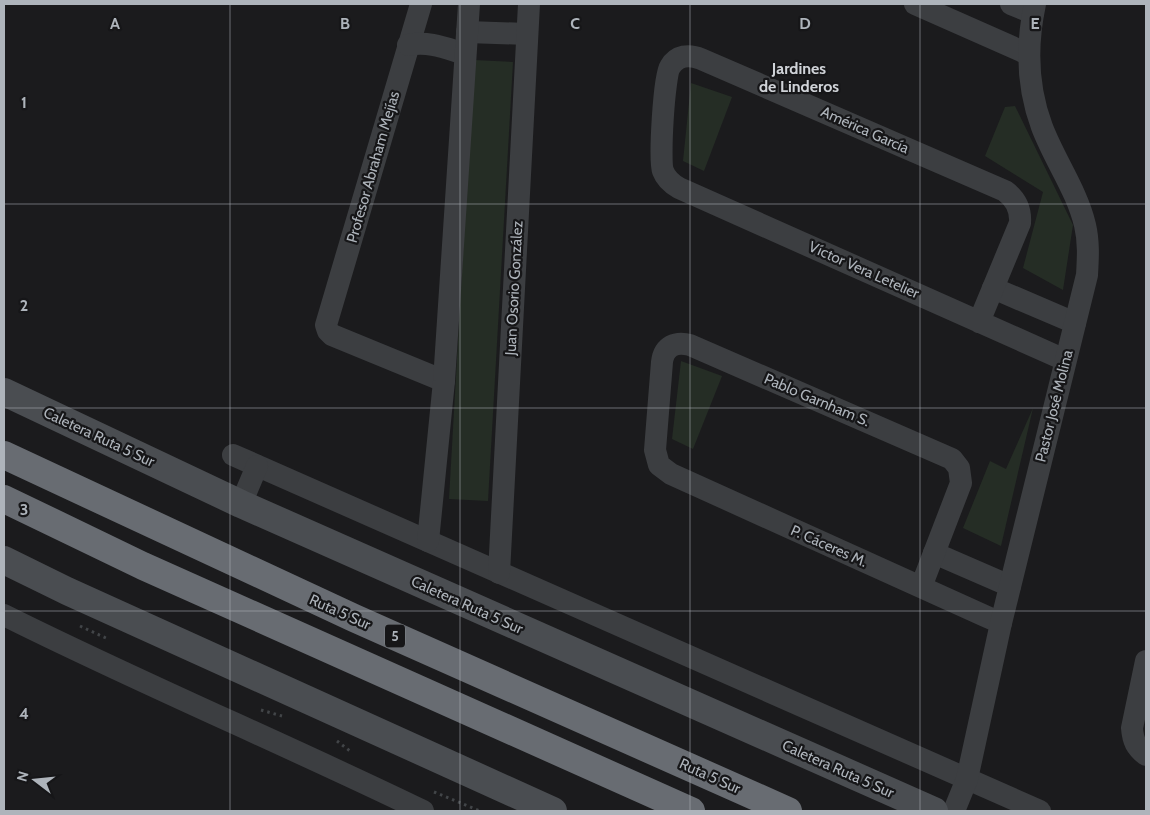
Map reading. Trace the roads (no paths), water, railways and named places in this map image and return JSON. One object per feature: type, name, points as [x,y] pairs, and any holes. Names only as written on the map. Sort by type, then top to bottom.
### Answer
[{"type":"highway","name":"Ruta 5 Sur","points":[[4,455],[354,618],[788,811]]},
{"type":"highway","points":[[4,499],[152,570],[691,811]]},
{"type":"street","name":"Profesor Abraham Mejías","points":[[421,4],[326,326],[332,335],[444,381]]},
{"type":"street","points":[[428,541],[444,381],[469,4]]},
{"type":"street","name":"Juan Osorio González","points":[[499,573],[529,4]]},
{"type":"street","points":[[1011,4],[1034,8]]},
{"type":"street","points":[[925,6],[1028,54]]},
{"type":"street","name":"Pastor José Molina","points":[[954,811],[967,779],[1001,623],[1086,274],[1088,242],[1085,226],[1078,204],[1042,127],[1031,86],[1028,54],[1034,8]]},
{"type":"street","points":[[467,32],[527,34]]},
{"type":"street","points":[[408,45],[421,42],[466,54]]},
{"type":"street","name":"América García","points":[[666,177],[661,162],[666,78],[668,71],[677,59],[689,56],[701,59],[1004,191],[1015,201],[1020,215],[1018,230],[993,288]]},
{"type":"street","name":"Víctor Vera Letelier","points":[[666,177],[671,184],[679,188],[1066,360]]},
{"type":"street","points":[[979,322],[993,288],[1075,323]]},
{"type":"street","name":"Pablo Garnham S.","points":[[659,465],[655,450],[663,356],[670,346],[677,343],[690,345],[947,456],[956,463],[959,468],[961,482],[934,553]]},
{"type":"street","name":"Caletera Ruta 5 Sur","points":[[4,392],[240,504],[934,811]]},
{"type":"street","points":[[233,456],[1040,811]]},
{"type":"street","name":"P. Cáceres M.","points":[[659,465],[671,474],[1001,623]]},
{"type":"street","points":[[240,504],[257,466]]},
{"type":"street","points":[[921,587],[934,553],[1010,586]]},
{"type":"street","points":[[4,560],[94,603],[552,811]]},
{"type":"street","points":[[4,615],[180,700],[274,740],[423,811]]},
{"type":"street","points":[[1146,661],[1132,728],[1137,748],[1146,755]]},
{"type":"district","name":"Jardines de Linderos","points":[[799,77]]}]
